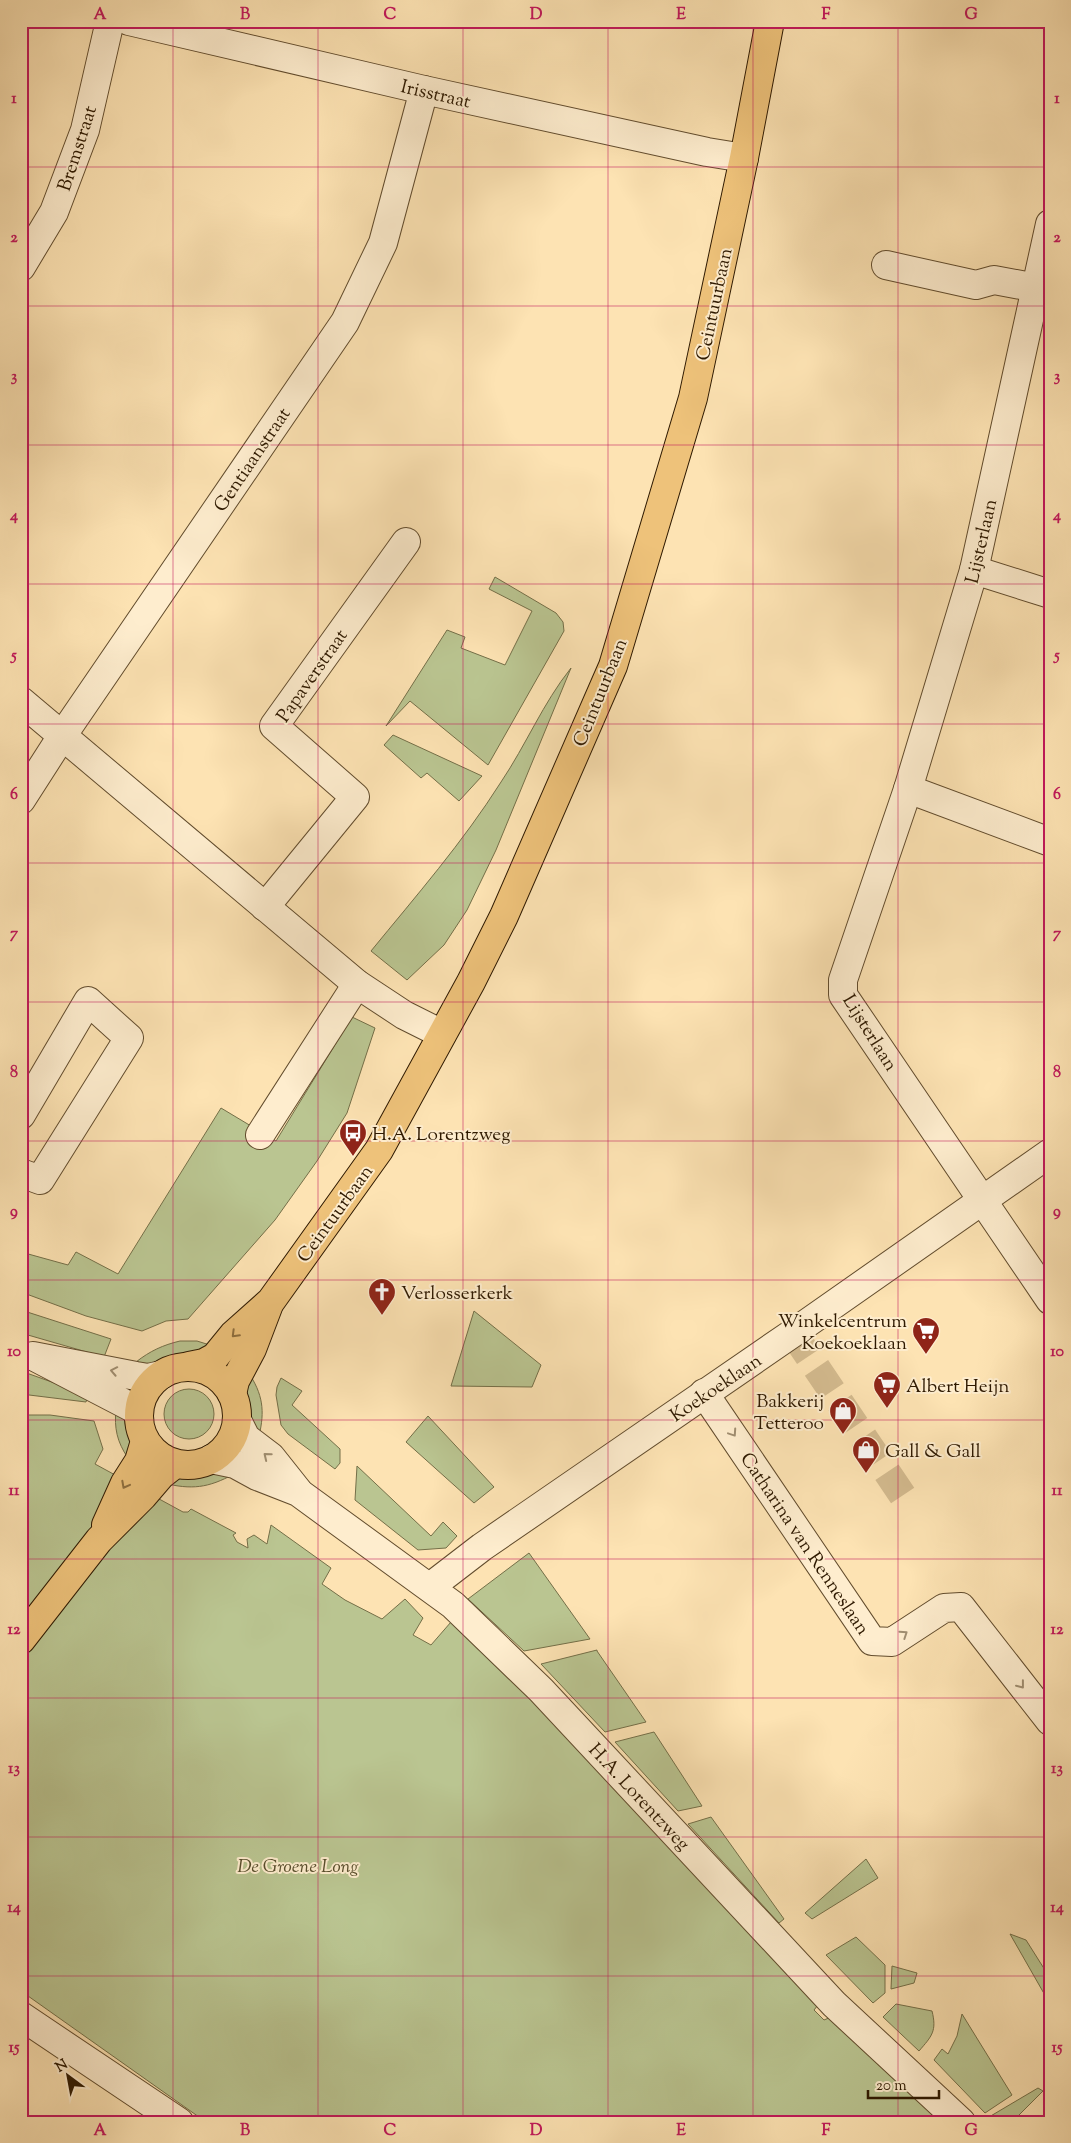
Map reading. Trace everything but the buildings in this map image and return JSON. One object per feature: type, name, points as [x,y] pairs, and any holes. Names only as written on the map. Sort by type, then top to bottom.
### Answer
[{"type":"main road","name":"Ceintuurbaan","points":[[189,1366],[204,1363],[215,1356],[233,1335],[271,1301],[379,1150],[504,916],[612,666],[693,398],[744,158],[770,21]]},
{"type":"main road","name":"Ceintuurbaan","points":[[232,1394],[235,1381],[252,1349],[271,1301]]},
{"type":"main road","points":[[189,1366],[202,1368],[215,1374],[225,1383],[232,1394],[237,1420],[233,1436],[224,1449],[211,1459],[195,1465],[175,1464],[156,1455],[145,1441],[140,1429],[139,1415],[146,1392],[161,1375],[174,1368],[189,1366]]},
{"type":"main road","points":[[99,1540],[125,1483],[139,1461],[145,1441]]},
{"type":"main road","points":[[21,1640],[99,1540],[161,1475],[175,1464]]},
{"type":"street","name":"Bremstraat","points":[[21,267],[54,212],[85,130],[110,21]]},
{"type":"street","name":"Irisstraat","points":[[129,21],[424,90],[707,152],[744,158]]},
{"type":"street","name":"Gentiaanstraat","points":[[21,800],[62,736],[345,322],[383,243],[424,90]]},
{"type":"street","name":"Lijsterlaan","points":[[982,1200],[843,994],[844,980],[908,789],[974,570],[1050,224]]},
{"type":"street","points":[[886,265],[976,285],[994,280],[1037,288]]},
{"type":"street","name":"Papaverstraat","points":[[265,906],[355,798],[274,726],[406,542]]},
{"type":"street","points":[[974,570],[1050,594]]},
{"type":"street","points":[[21,701],[357,984],[404,1015],[442,1034]]},
{"type":"street","points":[[908,789],[1050,842]]},
{"type":"street","points":[[260,1135],[357,984]]},
{"type":"street","points":[[21,1115],[88,1002],[129,1038],[40,1180],[21,1173]]},
{"type":"street","name":"Koekoeklaan","points":[[430,1587],[482,1547],[704,1393],[793,1334],[1050,1153]]},
{"type":"street","points":[[982,1200],[1050,1300]]},
{"type":"street","points":[[27,1355],[148,1378],[161,1375]]},
{"type":"street","points":[[27,1355],[133,1408],[139,1415]]},
{"type":"street","name":"Catharina van Renneslaan","points":[[704,1393],[872,1641],[892,1642],[944,1608],[961,1608],[1050,1721]]},
{"type":"street","name":"H.A. Lorentzweg","points":[[237,1420],[246,1438],[271,1457],[298,1492]]},
{"type":"street","name":"H.A. Lorentzweg","points":[[211,1459],[235,1464],[257,1476],[298,1492],[453,1605],[541,1690],[834,2004],[961,2122]]},
{"type":"street","points":[[21,2016],[179,2122]]},
{"type":"green space","points":[[495,577],[556,613],[563,622],[564,631],[488,765],[410,701],[386,726],[447,630],[465,637],[461,648],[505,665],[532,611],[489,589]]},
{"type":"green space","points":[[571,668],[496,850],[467,910],[444,945],[407,980],[371,951],[471,826],[510,768],[552,695]]},
{"type":"green space","points":[[393,735],[482,776],[459,801],[427,773],[421,778],[384,745]]},
{"type":"green space","points":[[352,1017],[375,1028],[347,1113],[317,1161],[275,1220],[188,1319],[166,1321],[142,1331],[86,1316],[21,1292],[21,1252],[68,1265],[76,1252],[118,1274],[221,1108],[276,1141]]},
{"type":"green space","points":[[21,1310],[111,1339],[104,1357],[21,1333]]},
{"type":"green space","points":[[474,1311],[541,1365],[532,1387],[451,1386]]},
{"type":"green space","points":[[180,1341],[197,1341],[213,1346],[176,1360],[156,1364],[136,1362],[157,1349]]},
{"type":"green space","points":[[21,1371],[88,1395],[86,1402],[21,1394]]},
{"type":"green space","points":[[248,1372],[260,1395],[262,1419],[259,1436],[249,1419],[245,1406]]},
{"type":"green space","points":[[281,1378],[302,1391],[292,1405],[340,1449],[340,1463],[335,1469],[288,1434],[281,1425],[276,1395]]},
{"type":"green space","points":[[189,1389],[207,1396],[214,1414],[207,1432],[189,1439],[171,1432],[164,1414],[171,1396]]},
{"type":"green space","points":[[116,1409],[126,1420],[131,1431],[128,1458],[117,1435]]},
{"type":"green space","name":"De Groene Long","points":[[21,1415],[50,1415],[94,1421],[103,1449],[95,1464],[183,1512],[188,1512],[191,1509],[236,1533],[233,1535],[237,1542],[248,1548],[247,1539],[254,1535],[267,1544],[271,1525],[331,1568],[322,1584],[345,1600],[382,1619],[405,1599],[423,1618],[413,1635],[431,1645],[451,1622],[550,1711],[818,2005],[814,2010],[824,2020],[831,2017],[940,2122],[206,2122],[21,1991]]},
{"type":"green space","points":[[428,1416],[494,1487],[474,1503],[406,1442]]},
{"type":"green space","points":[[357,1466],[431,1536],[443,1522],[457,1536],[446,1548],[418,1550],[355,1500]]},
{"type":"green space","points":[[208,1469],[234,1474],[208,1485],[183,1487],[163,1483],[184,1473]]},
{"type":"green space","points":[[529,1553],[590,1639],[524,1651],[468,1599]]},
{"type":"green space","points":[[597,1650],[646,1722],[605,1732],[541,1664]]},
{"type":"green space","points":[[654,1732],[702,1806],[678,1811],[615,1742]]},
{"type":"green space","points":[[711,1817],[784,1919],[779,1923],[688,1824]]},
{"type":"green space","points":[[866,1859],[878,1878],[812,1919],[805,1913]]},
{"type":"green space","points":[[1010,1934],[1026,1940],[1050,1978],[1050,2004]]},
{"type":"green space","points":[[856,1937],[885,1965],[885,1993],[873,2003],[826,1955]]},
{"type":"green space","points":[[892,1966],[917,1973],[914,1983],[891,1989]]},
{"type":"green space","points":[[896,2004],[932,2011],[934,2028],[919,2051],[883,2017]]},
{"type":"green space","points":[[962,2014],[1012,2095],[985,2113],[934,2060],[942,2049],[948,2054],[957,2036]]},
{"type":"green space","points":[[1038,2088],[1043,2091],[1012,2122],[994,2122],[989,2117]]},
{"type":"tunnel","points":[[793,1333],[903,1496]]},
{"type":"place","name":"H.A. Lorentzweg","points":[[353,1157]]},
{"type":"place","name":"Verlosserkerk","points":[[382,1316]]},
{"type":"place","name":"Winkelcentrum Koekoeklaan","points":[[926,1355]]},
{"type":"place","name":"Albert Heijn","points":[[887,1409]]},
{"type":"place","name":"Bakkerij Tetteroo","points":[[843,1435]]},
{"type":"place","name":"Gall & Gall","points":[[866,1474]]}]
